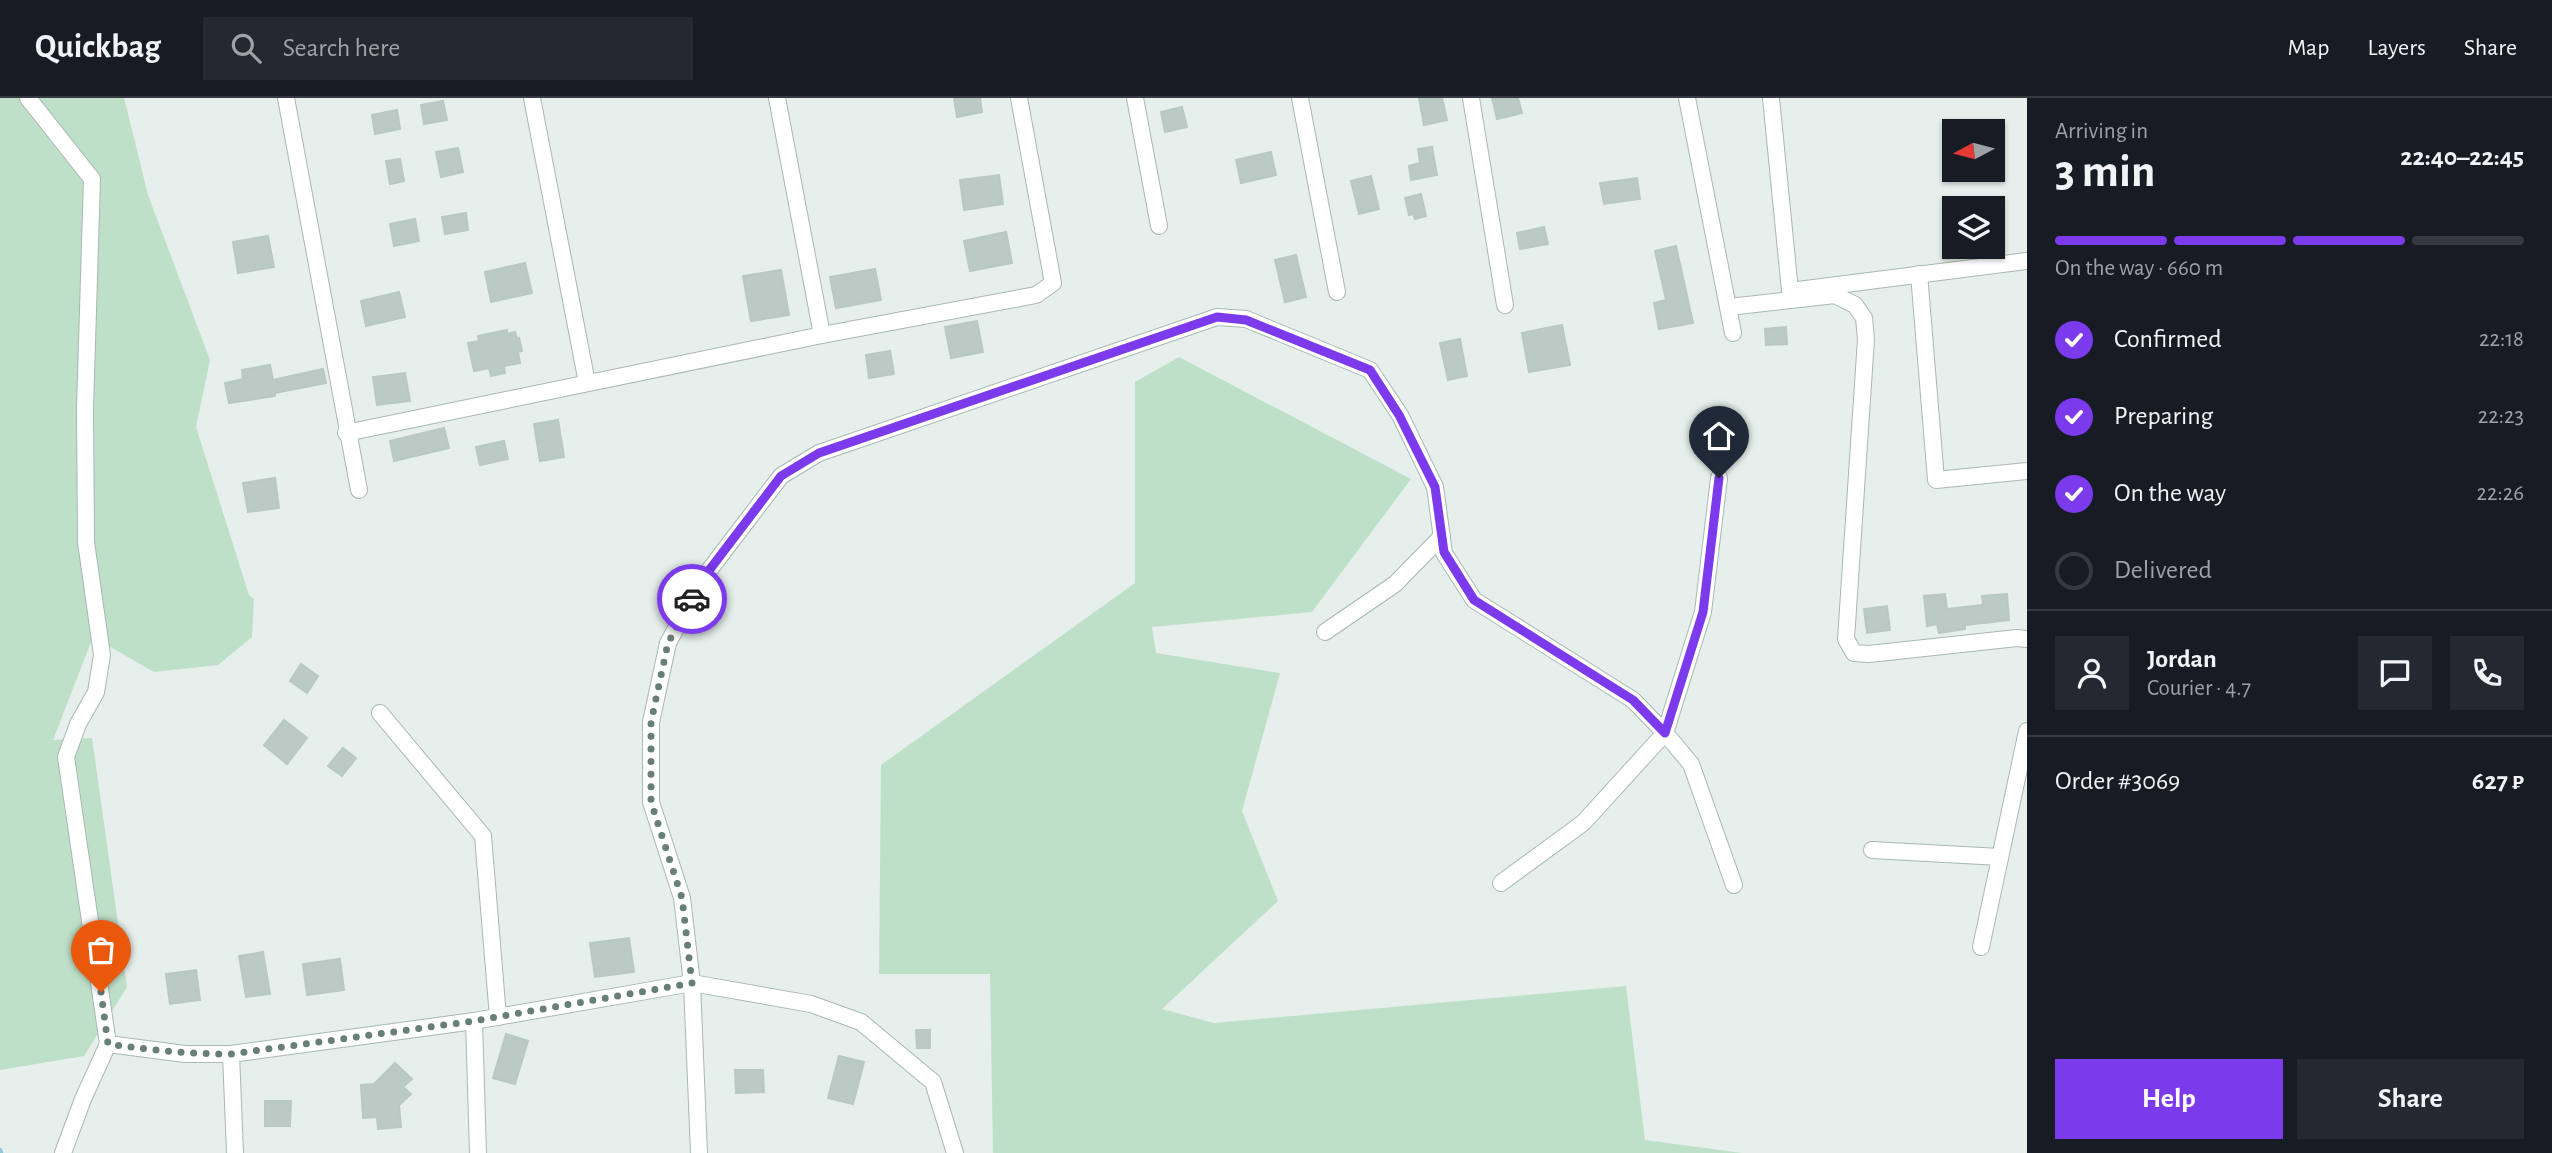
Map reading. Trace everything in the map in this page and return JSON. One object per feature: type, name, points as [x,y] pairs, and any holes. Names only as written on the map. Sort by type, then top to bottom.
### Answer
[{"type":"street","points":[[28,98],[93,178],[85,409],[86,542],[102,655],[96,692],[78,724],[66,757],[108,1044],[83,1098],[63,1153]]},
{"type":"street","points":[[286,98],[346,433],[359,490]]},
{"type":"street","points":[[532,98],[587,383]]},
{"type":"street","points":[[777,98],[822,335]]},
{"type":"street","points":[[346,433],[822,335],[1036,295],[1053,283],[1018,98]]},
{"type":"street","points":[[1135,98],[1159,226]]},
{"type":"street","points":[[1300,98],[1336,292]]},
{"type":"street","points":[[1471,98],[1505,305]]},
{"type":"street","points":[[1687,98],[1733,333]]},
{"type":"street","points":[[1772,98],[1790,291],[2027,261]]},
{"type":"street","points":[[1919,274],[1936,480],[2027,471]]},
{"type":"street","points":[[1729,307],[1835,295],[1855,305],[1864,318],[1866,339],[1846,639],[1854,653],[1870,654],[2027,639]]},
{"type":"street","points":[[699,1153],[692,983],[682,898],[651,802],[651,722],[668,643],[704,577],[781,476],[819,453],[1217,317],[1246,320],[1370,370],[1399,415],[1435,487],[1444,552],[1474,600],[1633,700],[1665,733],[1691,764],[1734,885]]},
{"type":"street","points":[[1501,883],[1583,823],[1665,733],[1703,612],[1719,478]]},
{"type":"street","points":[[1325,632],[1395,584],[1442,536]]},
{"type":"street","points":[[380,713],[483,836],[499,1017]]},
{"type":"street","points":[[1981,947],[2027,732]]},
{"type":"street","points":[[1872,850],[2000,857]]},
{"type":"street","points":[[108,1044],[185,1054],[231,1054],[474,1021],[692,983],[811,1004],[861,1022],[933,1082],[955,1153]]},
{"type":"street","points":[[474,1021],[478,1153]]},
{"type":"street","points":[[231,1054],[235,1153]]},
{"type":"green space","points":[[0,98],[124,98],[148,195],[210,360],[196,427],[249,595],[254,599],[252,637],[218,665],[154,672],[93,637],[53,740],[92,738],[127,987],[84,1056],[0,1070]]},
{"type":"green space","points":[[1179,357],[1411,479],[1312,612],[1152,627],[1156,653],[1280,673],[1242,811],[1278,901],[1162,1009],[1214,1023],[1626,986],[1645,1140],[1742,1153],[993,1153],[990,974],[879,974],[881,765],[1135,583],[1135,382]]},
{"type":"building","points":[[954,98],[980,98],[982,112],[957,117]]},
{"type":"building","points":[[1419,98],[1442,98],[1447,120],[1424,125]]},
{"type":"building","points":[[1492,98],[1518,98],[1522,113],[1497,119]]},
{"type":"building","points":[[443,101],[447,120],[424,124],[421,105]]},
{"type":"building","points":[[1182,107],[1187,127],[1165,132],[1161,112]]},
{"type":"building","points":[[397,110],[400,129],[375,134],[372,115]]},
{"type":"building","points":[[1432,147],[1437,175],[1411,180],[1409,166],[1420,163],[1418,149]]},
{"type":"building","points":[[458,148],[463,172],[441,177],[436,152]]},
{"type":"building","points":[[1271,152],[1276,175],[1241,183],[1236,160]]},
{"type":"building","points":[[400,159],[404,181],[390,184],[386,161]]},
{"type":"building","points":[[999,175],[1003,204],[964,210],[960,180]]},
{"type":"building","points":[[1371,176],[1379,209],[1359,214],[1351,181]]},
{"type":"building","points":[[1637,178],[1640,199],[1604,204],[1600,183]]},
{"type":"building","points":[[1421,194],[1426,216],[1415,219],[1413,214],[1409,215],[1405,198]]},
{"type":"building","points":[[466,213],[468,230],[445,234],[442,217]]},
{"type":"building","points":[[415,219],[419,241],[394,246],[390,224]]},
{"type":"building","points":[[1544,227],[1548,244],[1520,249],[1517,233]]},
{"type":"building","points":[[1006,232],[1012,263],[970,271],[964,241]]},
{"type":"building","points":[[268,236],[274,267],[238,273],[233,242]]},
{"type":"building","points":[[1676,246],[1693,323],[1659,329],[1654,303],[1666,300],[1655,251]]},
{"type":"building","points":[[1296,255],[1306,297],[1285,302],[1275,260]]},
{"type":"building","points":[[525,263],[532,293],[491,302],[485,272]]},
{"type":"building","points":[[875,269],[881,300],[836,308],[830,277]]},
{"type":"building","points":[[781,270],[789,315],[751,321],[743,276]]},
{"type":"building","points":[[399,292],[405,317],[366,326],[361,301]]},
{"type":"building","points":[[977,321],[983,352],[951,358],[945,327]]},
{"type":"building","points":[[1562,325],[1570,365],[1529,372],[1522,333]]},
{"type":"building","points":[[1786,327],[1787,344],[1766,345],[1765,329]]},
{"type":"building","points":[[507,330],[507,334],[515,332],[517,339],[519,338],[522,351],[518,352],[520,363],[504,366],[505,373],[491,376],[489,368],[474,371],[468,343],[479,341],[478,336]]},
{"type":"building","points":[[1460,339],[1467,376],[1448,380],[1440,343]]},
{"type":"building","points":[[890,351],[894,374],[869,378],[866,355]]},
{"type":"building","points":[[270,365],[273,380],[323,369],[326,383],[275,393],[275,396],[229,403],[225,383],[243,379],[242,370]]},
{"type":"building","points":[[405,373],[410,401],[377,405],[373,377]]},
{"type":"building","points":[[558,420],[564,457],[540,461],[534,424]]},
{"type":"building","points":[[444,428],[449,448],[394,461],[390,441]]},
{"type":"building","points":[[504,441],[508,459],[480,465],[476,447]]},
{"type":"building","points":[[275,478],[279,508],[248,512],[243,483]]},
{"type":"building","points":[[1945,594],[1947,609],[1983,605],[1982,596],[2007,594],[2009,620],[1965,625],[1965,629],[1939,633],[1937,624],[1927,626],[1924,596]]},
{"type":"building","points":[[1887,606],[1890,630],[1867,633],[1864,609]]},
{"type":"building","points":[[301,664],[318,676],[307,693],[290,681]]},
{"type":"building","points":[[284,720],[307,738],[287,764],[264,745]]},
{"type":"building","points":[[343,748],[356,758],[342,776],[328,766]]},
{"type":"building","points":[[629,938],[634,972],[595,977],[590,943]]},
{"type":"building","points":[[263,952],[270,994],[246,997],[239,956]]},
{"type":"building","points":[[340,959],[344,990],[307,995],[303,964]]},
{"type":"building","points":[[196,970],[200,1000],[170,1004],[166,974]]},
{"type":"building","points":[[916,1030],[930,1030],[930,1048],[917,1048]]},
{"type":"building","points":[[506,1034],[528,1041],[515,1084],[493,1078]]},
{"type":"building","points":[[839,1056],[864,1062],[853,1104],[828,1098]]},
{"type":"building","points":[[395,1063],[412,1079],[403,1087],[411,1094],[399,1105],[401,1127],[378,1129],[377,1117],[363,1118],[361,1085],[374,1084]]},
{"type":"building","points":[[735,1070],[763,1070],[764,1092],[736,1093]]},
{"type":"building","points":[[265,1101],[291,1101],[290,1126],[265,1126]]},
{"type":"way so far","points":[[101,992],[108,1044],[185,1054],[231,1054],[474,1021],[692,983],[682,898],[651,802],[651,722],[668,643],[692,599]]},
{"type":"route","points":[[692,599],[704,577],[781,476],[819,453],[1217,317],[1246,320],[1370,370],[1399,415],[1435,487],[1444,552],[1474,600],[1633,700],[1665,733],[1703,612],[1719,478]]}]
